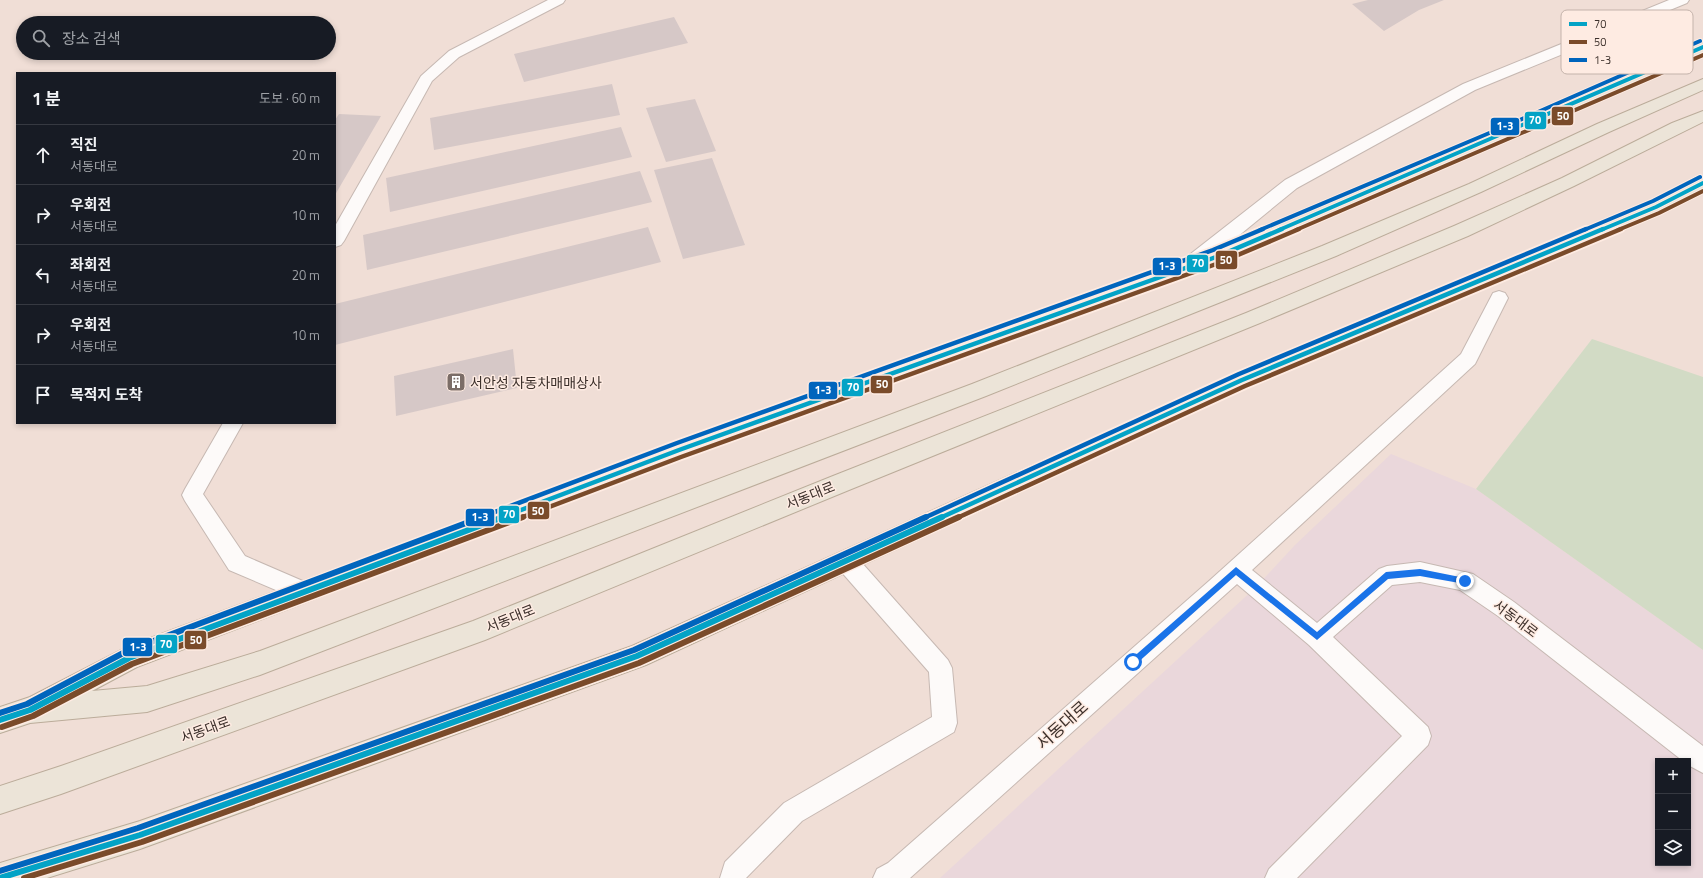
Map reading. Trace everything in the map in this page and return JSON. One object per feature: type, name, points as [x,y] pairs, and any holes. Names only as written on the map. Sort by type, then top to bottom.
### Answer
[{"type":"highway","points":[[1693,51],[1703,47]]},
{"type":"highway","points":[[0,720],[30,710],[129,658],[679,450],[1216,257],[1641,74]]},
{"type":"highway","points":[[30,710],[147,699],[260,663],[979,390],[1329,251],[1475,188],[1603,128],[1703,84]]},
{"type":"highway","name":"서동대로","points":[[0,800],[61,780],[476,632],[1011,414],[1253,318],[1461,231],[1568,182],[1703,116]]},
{"type":"highway","points":[[0,878],[140,835],[637,656],[1242,380],[1656,207],[1703,182]]},
{"type":"street","points":[[1658,10],[1682,0]]},
{"type":"street","points":[[1186,268],[1291,184],[1469,87],[1561,49]]},
{"type":"lane","points":[[336,239],[426,79],[454,54],[558,0]]},
{"type":"lane","points":[[1673,198],[1703,188]]},
{"type":"lane","name":"서동대로","points":[[886,878],[897,872],[1236,570],[1468,359],[1499,298]]},
{"type":"lane","points":[[231,424],[192,495],[237,563],[304,592]]},
{"type":"lane","points":[[733,878],[734,871],[793,812],[945,724],[940,668],[846,561]]},
{"type":"lane","points":[[1236,570],[1317,637],[1419,736],[1278,878]]},
{"type":"lane","name":"서동대로","points":[[1317,637],[1386,576],[1420,572],[1465,581],[1506,609],[1703,761]]},
{"type":"shaded area","points":[[1391,454],[1476,489],[1703,650],[1703,878],[940,878],[1256,587],[1295,545]]},
{"type":"green space","points":[[1592,339],[1703,377],[1703,650],[1476,489]]},
{"type":"building","points":[[1368,0],[1444,0],[1419,10],[1384,31],[1352,4]]},
{"type":"building","points":[[674,17],[688,43],[524,82],[514,54]]},
{"type":"building","points":[[612,84],[620,115],[434,150],[430,118]]},
{"type":"building","points":[[695,99],[716,151],[666,162],[646,108]]},
{"type":"building","points":[[339,114],[381,116],[336,193],[336,118]]},
{"type":"building","points":[[621,127],[632,157],[390,212],[386,178]]},
{"type":"building","points":[[712,158],[745,245],[683,259],[654,170]]},
{"type":"building","points":[[640,171],[652,202],[367,270],[363,235]]},
{"type":"building","points":[[648,227],[661,262],[336,345],[336,304]]},
{"type":"building","name":"서안성 자동차매매상사","points":[[513,349],[517,388],[396,416],[394,376]]},
{"type":"transit line","name":"1-3","points":[[1693,44],[1700,41]]},
{"type":"transit line","name":"70","points":[[1693,51],[1703,47]]},
{"type":"transit line","name":"50","points":[[1693,59],[1703,55]]},
{"type":"transit line","name":"1-3","points":[[0,713],[27,704],[127,651],[677,443],[1213,250],[1625,74]]},
{"type":"transit line","name":"70","points":[[0,720],[30,710],[129,658],[679,450],[1216,257],[1641,74]]},
{"type":"transit line","name":"50","points":[[2,727],[33,716],[132,664],[681,457],[1219,263],[1659,74]]},
{"type":"transit line","name":"1-3","points":[[0,871],[138,828],[634,650],[1239,374],[1653,201],[1700,177]]},
{"type":"transit line","name":"70","points":[[0,878],[140,835],[637,656],[1242,380],[1656,207],[1703,183]]},
{"type":"transit line","name":"50","points":[[24,878],[142,842],[639,663],[1245,386],[1659,213],[1703,191]]},
{"type":"place","name":"서안성 자동차매매상사","points":[[456,382]]},
{"type":"route","points":[[1133,662],[1236,570],[1317,637],[1386,576],[1420,572],[1465,581]]}]
